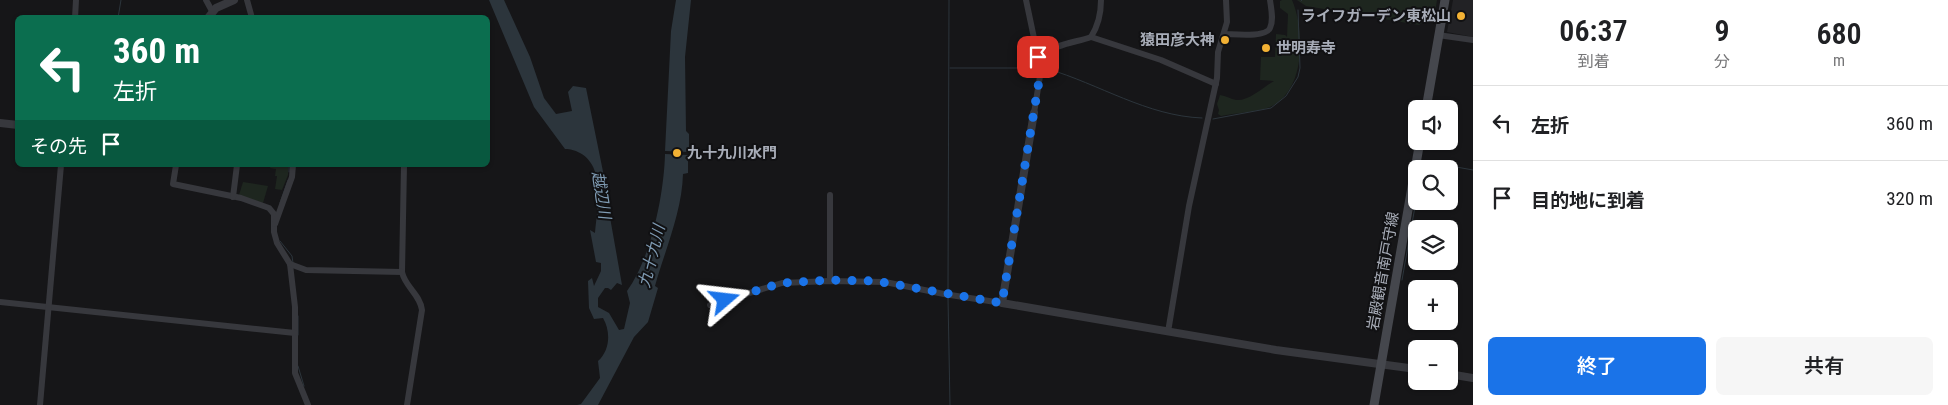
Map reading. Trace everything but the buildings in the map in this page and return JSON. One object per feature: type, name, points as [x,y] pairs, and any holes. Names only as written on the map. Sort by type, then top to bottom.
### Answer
[{"type":"main road","points":[[1427,100],[1445,0]]},
{"type":"main road","name":"岩殿観音南戸守線","points":[[1374,405],[1418,150]]},
{"type":"street","points":[[75,15],[76,0]]},
{"type":"street","points":[[206,0],[210,14],[219,6],[234,0]]},
{"type":"street","points":[[247,0],[251,15]]},
{"type":"street","points":[[1026,0],[1038,57],[1042,60]]},
{"type":"street","points":[[1091,37],[1095,32],[1101,0]]},
{"type":"street","points":[[1168,332],[1189,206],[1216,84],[1218,52],[1227,22],[1226,0]]},
{"type":"street","points":[[1224,34],[1248,35],[1270,30],[1272,23],[1270,0]]},
{"type":"street","points":[[1438,35],[1473,40]]},
{"type":"street","points":[[1002,303],[1042,60],[1048,51],[1091,37],[1161,60],[1216,84]]},
{"type":"street","points":[[0,124],[15,125]]},
{"type":"street","points":[[40,405],[61,167]]},
{"type":"street","points":[[176,167],[173,184],[233,196],[270,208],[274,214],[274,232],[278,245],[290,264],[295,307],[295,373],[308,405]]},
{"type":"street","points":[[233,196],[237,167]]},
{"type":"street","points":[[274,225],[281,212],[292,177],[293,167]]},
{"type":"street","points":[[404,167],[402,272],[405,282],[419,298],[422,310],[407,405]]},
{"type":"street","points":[[830,195],[830,280]]},
{"type":"street","points":[[290,264],[306,270],[402,272]]},
{"type":"street","points":[[710,304],[782,283],[830,280],[885,282],[944,294],[1276,350],[1408,368]]},
{"type":"street","points":[[0,302],[295,333]]},
{"type":"street","points":[[1458,376],[1473,378]]},
{"type":"shaded area","points":[[1292,0],[1299,27],[1299,59],[1296,74],[1290,88],[1282,99],[1270,107],[1221,116],[1218,114],[1217,104],[1220,95],[1241,100],[1251,96],[1274,81],[1260,80],[1261,57],[1275,57],[1276,34],[1287,37],[1288,14],[1280,8],[1280,1]]},
{"type":"shaded area","points":[[1297,0],[1437,0],[1435,13],[1419,25],[1306,6]]},
{"type":"shaded area","name":"ライフガーデン東松山","points":[[1453,0],[1473,0],[1473,37],[1447,32]]},
{"type":"shaded area","points":[[288,167],[288,175],[282,190],[275,189],[276,169],[270,168]]},
{"type":"shaded area","points":[[243,182],[268,186],[263,203],[239,195]]},
{"type":"water","points":[[489,0],[504,0],[530,57],[544,98],[556,114],[572,111],[568,92],[573,86],[586,88],[609,201],[608,206],[622,285],[617,283],[611,290],[605,288],[598,298],[598,307],[609,313],[619,330],[624,329],[630,303],[627,291],[643,261],[655,226],[662,188],[665,154],[688,155],[688,173],[683,174],[680,202],[655,286],[658,288],[648,322],[634,337],[598,405],[577,405],[581,404],[600,378],[598,361],[605,352],[608,341],[606,323],[603,318],[594,319],[589,308],[588,281],[592,278],[594,286],[601,271],[601,263],[596,262],[590,230],[595,233],[598,201],[597,178],[594,168],[588,159],[578,152],[565,149],[534,107]]},
{"type":"water","points":[[676,0],[691,0],[685,57],[686,131],[689,134],[689,152],[665,151],[671,31]]},
{"type":"waterway","points":[[118,15],[121,0]]},
{"type":"waterway","points":[[948,292],[949,0]]},
{"type":"waterway","points":[[1213,119],[1271,108],[1286,96],[1298,77],[1300,68],[1298,10]]},
{"type":"waterway","points":[[950,68],[1030,68]]},
{"type":"waterway","points":[[1048,69],[1143,106],[1162,112],[1202,118]]},
{"type":"waterway","points":[[289,167],[289,172]]},
{"type":"waterway","points":[[1458,167],[1473,170]]},
{"type":"waterway","points":[[280,203],[288,180]]},
{"type":"waterway","points":[[1402,280],[1414,210]]},
{"type":"waterway","points":[[280,241],[292,256],[293,263]]},
{"type":"waterway","points":[[948,298],[950,405]]},
{"type":"waterway","points":[[298,316],[298,335]]},
{"type":"waterway","points":[[298,366],[304,386]]},
{"type":"place","name":"ライフガーデン東松山","points":[[1461,16]]},
{"type":"place","name":"猿田彦大神","points":[[1225,40]]},
{"type":"place","name":"世明寿寺","points":[[1266,48]]},
{"type":"place","name":"九十九川水門","points":[[677,153]]},
{"type":"route","points":[[725,300],[782,283],[830,280],[885,282],[1002,303],[1039,81],[1039,69],[1042,60],[1038,57]]},
{"type":"water label","name":"越辺川","points":[[602,195]]},
{"type":"water label","name":"九十九川","points":[[651,256]]}]
